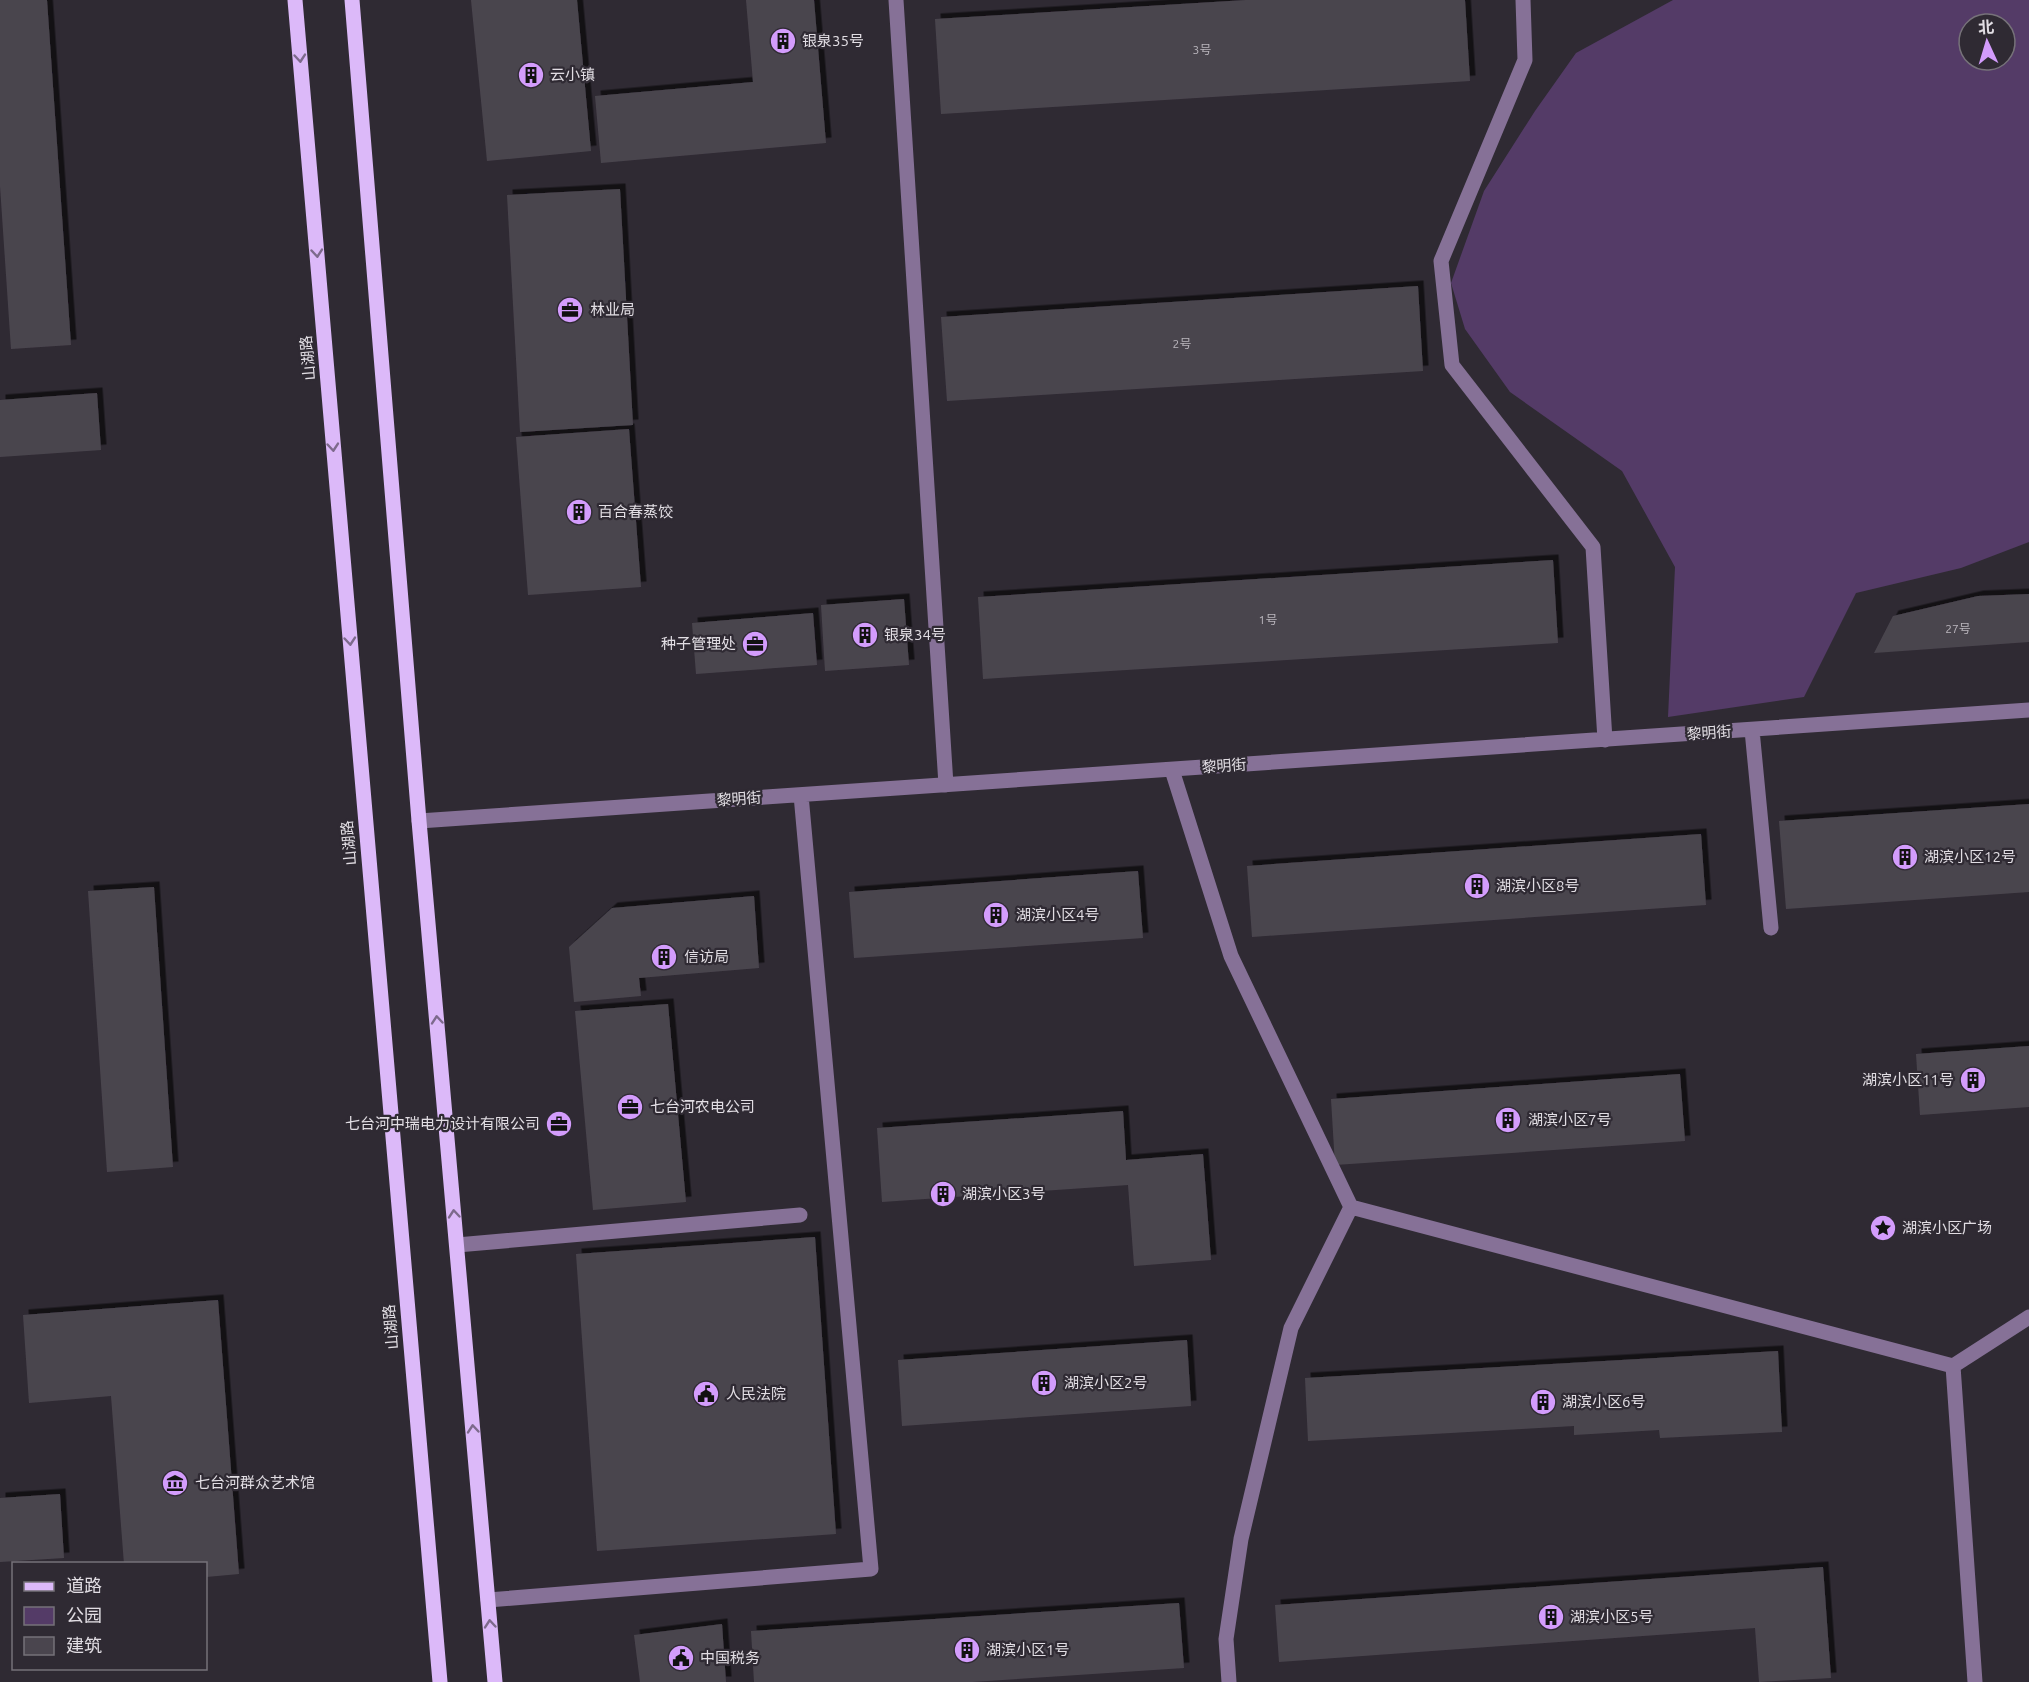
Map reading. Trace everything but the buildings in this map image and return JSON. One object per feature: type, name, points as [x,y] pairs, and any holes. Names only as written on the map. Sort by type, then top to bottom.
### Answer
[{"type":"main road","name":"山湖路","points":[[295,0],[440,1682]]},
{"type":"main road","points":[[352,0],[419,821],[495,1682]]},
{"type":"street","points":[[896,0],[946,785]]},
{"type":"street","points":[[1522,0],[1525,60],[1441,261],[1452,364],[1593,547],[1605,740]]},
{"type":"street","name":"黎明街","points":[[419,821],[2029,710]]},
{"type":"street","points":[[1752,730],[1771,928]]},
{"type":"street","points":[[1172,770],[1231,956],[1351,1207],[1953,1365],[2029,1317]]},
{"type":"street","points":[[488,1600],[870,1569],[801,795]]},
{"type":"street","points":[[1229,1682],[1226,1639],[1241,1539],[1291,1328],[1351,1207]]},
{"type":"street","points":[[457,1245],[800,1215]]},
{"type":"street","points":[[1953,1365],[1975,1682]]},
{"type":"green space","points":[[1673,0],[2029,0],[2029,542],[1961,568],[1856,593],[1804,697],[1668,717],[1675,567],[1622,471],[1510,392],[1465,329],[1451,283],[1484,191],[1535,111],[1576,53]]},
{"type":"place","name":"银泉35号","points":[[783,41]]},
{"type":"place","name":"云小镇","points":[[531,75]]},
{"type":"place","name":"林业局","points":[[570,310]]},
{"type":"place","name":"百合春蒸饺","points":[[579,512]]},
{"type":"place","name":"银泉34号","points":[[865,635]]},
{"type":"place","name":"种子管理处","points":[[755,644]]},
{"type":"place","name":"湖滨小区12号","points":[[1905,857]]},
{"type":"place","name":"湖滨小区8号","points":[[1477,886]]},
{"type":"place","name":"湖滨小区4号","points":[[996,915]]},
{"type":"place","name":"信访局","points":[[664,957]]},
{"type":"place","name":"湖滨小区11号","points":[[1973,1080]]},
{"type":"place","name":"七台河农电公司","points":[[630,1107]]},
{"type":"place","name":"湖滨小区7号","points":[[1508,1120]]},
{"type":"place","name":"七台河中瑞电力设计有限公司","points":[[559,1124]]},
{"type":"place","name":"湖滨小区3号","points":[[943,1194]]},
{"type":"place","name":"湖滨小区广场","points":[[1883,1228]]},
{"type":"place","name":"湖滨小区2号","points":[[1044,1383]]},
{"type":"place","name":"人民法院","points":[[706,1394]]},
{"type":"place","name":"湖滨小区6号","points":[[1543,1402]]},
{"type":"place","name":"七台河群众艺术馆","points":[[175,1483]]},
{"type":"place","name":"湖滨小区5号","points":[[1551,1617]]},
{"type":"place","name":"湖滨小区1号","points":[[967,1650]]},
{"type":"place","name":"中国税务","points":[[681,1658]]}]
